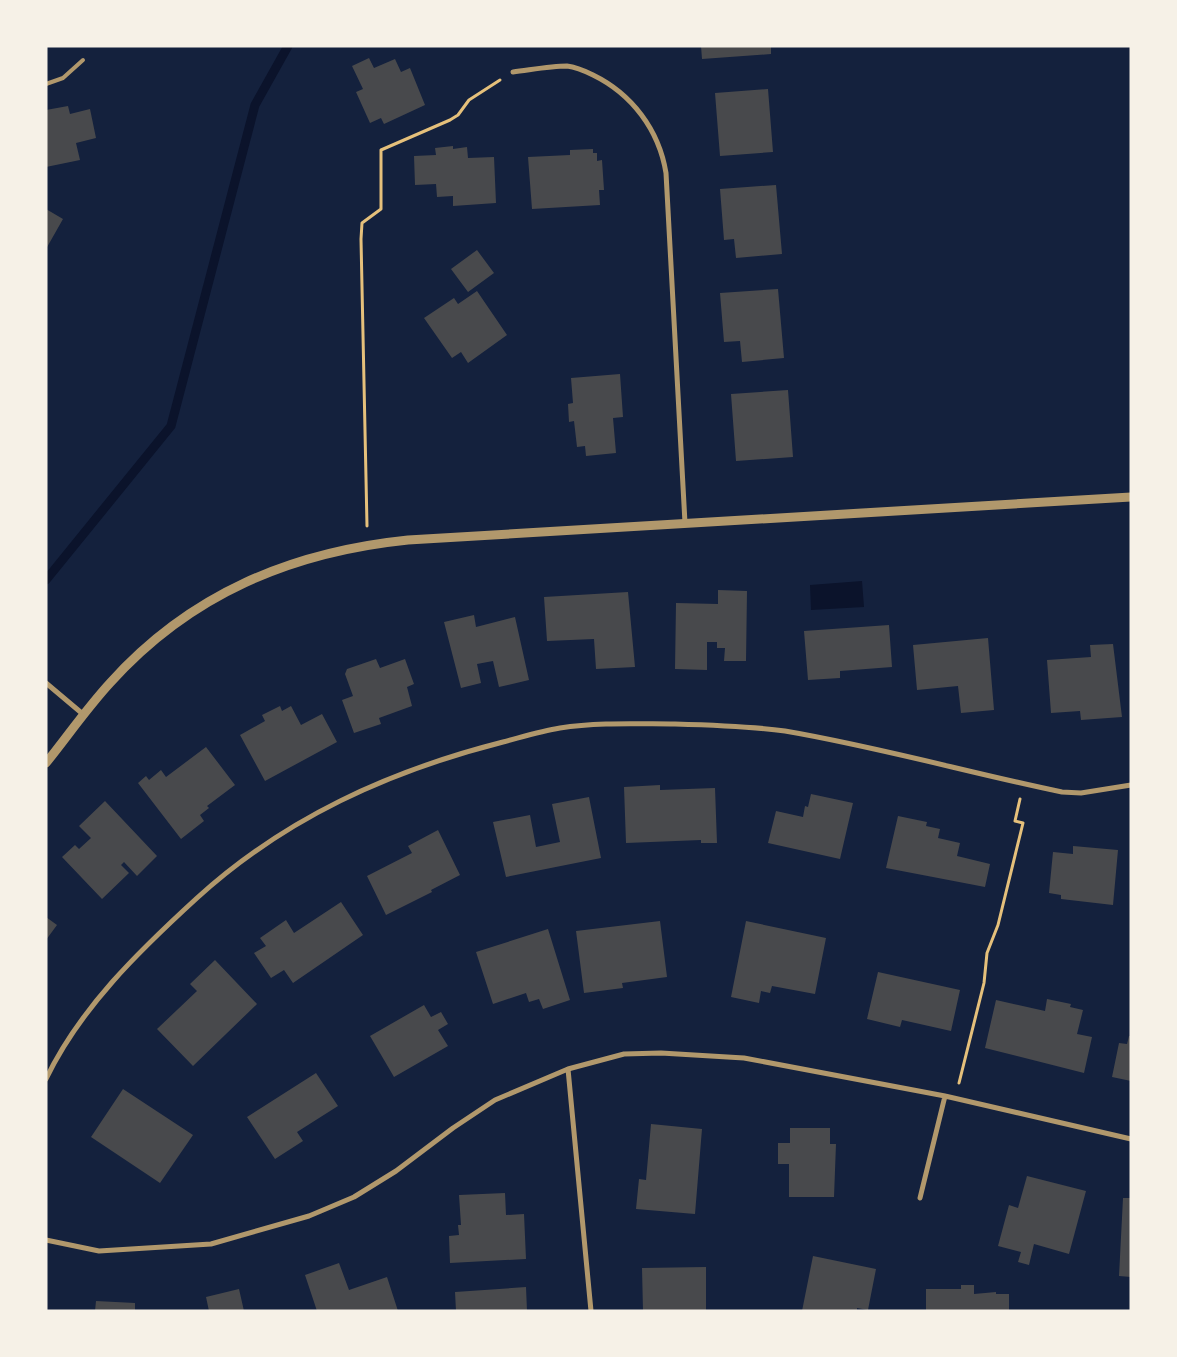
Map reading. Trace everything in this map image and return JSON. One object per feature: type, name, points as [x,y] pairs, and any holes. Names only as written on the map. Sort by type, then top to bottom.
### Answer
[{"type":"street","points":[[513,72],[568,66],[606,81],[624,95],[643,116],[662,152],[666,173],[686,524]]},
{"type":"street","points":[[46,763],[110,684],[143,651],[177,623],[217,596],[271,570],[317,556],[369,544],[1131,497]]},
{"type":"street","points":[[46,683],[84,715]]},
{"type":"street","points":[[46,1079],[91,1005],[164,928],[219,879],[277,835],[331,805],[386,779],[454,754],[560,728],[634,723],[718,726],[783,731],[923,759],[1023,784],[1081,793],[1131,785]]},
{"type":"street","points":[[46,1240],[100,1251],[201,1245],[253,1233],[309,1216],[354,1197],[396,1171],[453,1128],[495,1100],[568,1069],[624,1054],[660,1053],[744,1058],[955,1098],[1131,1139]]},
{"type":"street","points":[[568,1069],[591,1311]]},
{"type":"street","points":[[920,1198],[945,1096]]},
{"type":"lane","points":[[46,84],[63,78],[82,60]]},
{"type":"path","points":[[369,544],[365,506],[361,239],[362,223],[381,209],[381,150],[458,115],[469,100],[513,72]]},
{"type":"path","points":[[955,1098],[984,983],[987,953],[998,924],[1023,823],[1015,821],[1023,784]]},
{"type":"water","points":[[862,581],[864,607],[811,610],[810,585]]},
{"type":"building","points":[[701,46],[771,46],[771,54],[702,59]]},
{"type":"building","points":[[369,58],[374,68],[395,59],[401,72],[410,68],[425,105],[384,124],[381,118],[370,123],[356,92],[363,89],[352,66]]},
{"type":"building","points":[[768,89],[773,152],[720,156],[715,93]]},
{"type":"building","points":[[68,106],[70,114],[90,109],[96,138],[76,143],[80,160],[46,167],[46,110]]},
{"type":"building","points":[[453,146],[453,149],[467,147],[468,158],[494,157],[496,203],[453,206],[453,196],[437,197],[436,184],[415,185],[414,156],[436,155],[435,148]]},
{"type":"building","points":[[593,149],[593,153],[597,153],[597,161],[602,160],[604,190],[599,190],[600,205],[532,209],[528,157],[570,155],[570,150]]},
{"type":"building","points":[[776,185],[782,254],[736,258],[734,239],[724,240],[720,189]]},
{"type":"building","points":[[46,209],[63,219],[46,249]]},
{"type":"building","points":[[477,250],[494,273],[468,292],[451,269]]},
{"type":"building","points":[[778,289],[784,358],[742,362],[740,341],[724,342],[720,293]]},
{"type":"building","points":[[477,291],[507,335],[468,363],[461,352],[452,358],[424,318],[454,298],[458,304]]},
{"type":"building","points":[[620,374],[623,417],[613,418],[616,453],[586,456],[585,446],[577,447],[574,421],[569,422],[568,404],[573,403],[571,378]]},
{"type":"building","points":[[788,390],[793,457],[736,461],[731,394]]},
{"type":"building","points":[[718,590],[747,591],[746,661],[724,661],[725,648],[717,648],[717,642],[707,642],[707,670],[675,669],[676,603],[718,604]]},
{"type":"building","points":[[628,592],[635,667],[596,669],[594,639],[547,641],[544,597]]},
{"type":"building","points":[[474,615],[476,627],[515,617],[529,680],[499,687],[493,661],[477,664],[481,683],[461,688],[444,622]]},
{"type":"building","points":[[889,625],[892,667],[840,671],[840,678],[808,680],[804,631]]},
{"type":"building","points":[[988,638],[994,710],[961,713],[958,686],[917,690],[913,645]]},
{"type":"building","points":[[1113,644],[1122,717],[1081,720],[1080,711],[1051,713],[1047,660],[1091,657],[1090,645]]},
{"type":"building","points":[[376,659],[380,668],[405,659],[414,684],[407,687],[412,706],[379,718],[381,724],[354,733],[342,700],[353,696],[345,674],[347,669]]},
{"type":"building","points":[[280,706],[282,711],[291,706],[301,725],[322,714],[337,742],[265,781],[240,735],[265,721],[262,715]]},
{"type":"building","points":[[206,747],[235,785],[207,806],[209,808],[200,815],[204,821],[181,839],[138,783],[146,776],[149,780],[161,770],[166,777]]},
{"type":"building","points":[[660,785],[660,790],[715,788],[717,843],[701,843],[701,840],[626,843],[624,787]]},
{"type":"building","points":[[811,794],[853,803],[840,859],[768,843],[776,811],[803,817],[805,806],[808,807]]},
{"type":"building","points":[[589,797],[601,858],[506,877],[493,822],[530,815],[536,847],[560,842],[552,804]]},
{"type":"building","points":[[105,801],[157,856],[137,876],[124,862],[121,865],[129,873],[102,899],[62,857],[75,845],[79,849],[91,838],[79,826]]},
{"type":"building","points":[[898,816],[927,822],[926,826],[940,829],[938,838],[960,843],[957,856],[990,864],[985,887],[886,868]]},
{"type":"building","points":[[438,830],[460,875],[431,890],[432,892],[386,915],[367,876],[412,853],[408,846]]},
{"type":"building","points":[[1073,846],[1118,850],[1113,905],[1061,899],[1061,895],[1049,893],[1053,852],[1073,854]]},
{"type":"building","points":[[341,902],[363,935],[293,983],[284,970],[271,978],[254,953],[266,946],[260,938],[286,920],[294,933]]},
{"type":"building","points":[[46,917],[57,925],[46,940]]},
{"type":"building","points":[[660,921],[667,977],[622,983],[623,988],[584,993],[576,931]]},
{"type":"building","points":[[746,921],[826,938],[815,994],[772,986],[770,993],[761,991],[759,1003],[731,997]]},
{"type":"building","points":[[548,929],[570,1000],[543,1009],[539,999],[529,1002],[526,993],[493,1004],[476,952]]},
{"type":"building","points":[[215,960],[257,1004],[193,1066],[157,1029],[197,991],[190,984]]},
{"type":"building","points":[[878,972],[960,990],[951,1031],[902,1020],[900,1027],[867,1019]]},
{"type":"building","points":[[1047,999],[1071,1004],[1070,1007],[1083,1010],[1077,1034],[1092,1037],[1084,1073],[985,1048],[996,1000],[1045,1011]]},
{"type":"building","points":[[424,1005],[431,1017],[441,1012],[448,1024],[438,1030],[448,1046],[394,1077],[370,1036]]},
{"type":"building","points":[[1129,1036],[1131,1036],[1131,1081],[1112,1077],[1119,1043],[1127,1044]]},
{"type":"building","points":[[316,1073],[338,1106],[297,1132],[303,1141],[275,1159],[247,1117]]},
{"type":"building","points":[[123,1089],[193,1135],[160,1183],[91,1137]]},
{"type":"building","points":[[651,1124],[702,1129],[695,1214],[636,1209],[639,1179],[646,1180]]},
{"type":"building","points":[[790,1128],[830,1128],[830,1144],[836,1144],[834,1197],[789,1197],[789,1164],[778,1164],[778,1143],[790,1143]]},
{"type":"building","points":[[1027,1176],[1086,1191],[1069,1254],[1034,1244],[1029,1265],[1018,1262],[1021,1252],[998,1246],[1009,1205],[1018,1208]]},
{"type":"building","points":[[505,1193],[506,1215],[524,1214],[526,1259],[450,1263],[449,1236],[459,1235],[458,1225],[461,1225],[459,1195]]},
{"type":"building","points":[[1123,1198],[1131,1198],[1131,1277],[1119,1276]]},
{"type":"building","points":[[813,1256],[876,1269],[868,1310],[857,1308],[857,1311],[802,1311]]},
{"type":"building","points":[[339,1263],[349,1290],[387,1277],[398,1311],[317,1311],[305,1275]]},
{"type":"building","points":[[706,1267],[706,1311],[643,1311],[642,1268]]},
{"type":"building","points":[[961,1285],[974,1285],[974,1294],[996,1292],[996,1294],[1009,1294],[1009,1311],[926,1311],[926,1289],[961,1289]]},
{"type":"building","points":[[526,1287],[527,1311],[456,1311],[455,1292]]},
{"type":"building","points":[[239,1289],[244,1311],[209,1311],[206,1297]]},
{"type":"building","points":[[96,1301],[135,1303],[135,1311],[95,1311]]},
{"type":"waterway","points":[[46,580],[171,426],[255,105],[288,46]]}]
